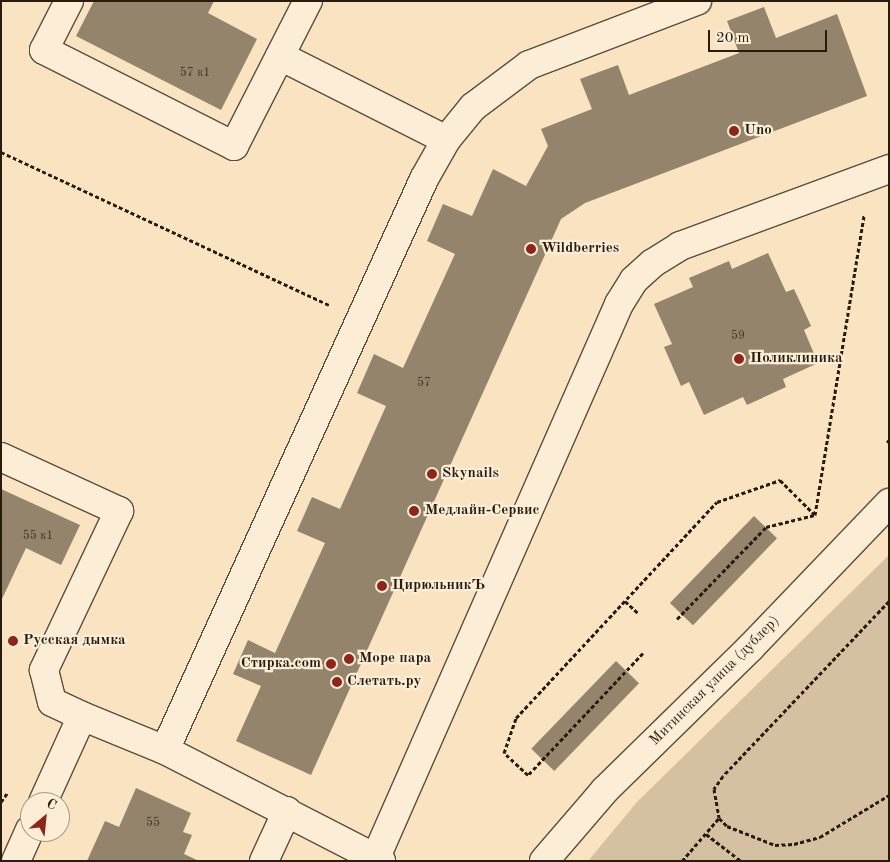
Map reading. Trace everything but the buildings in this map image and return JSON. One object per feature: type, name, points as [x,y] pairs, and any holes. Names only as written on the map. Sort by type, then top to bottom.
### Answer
[{"type":"street","points":[[69,1],[44,50],[234,146],[308,1]]},
{"type":"street","points":[[165,750],[424,179],[446,140],[473,107],[529,65],[697,1]]},
{"type":"street","points":[[280,56],[446,140]]},
{"type":"street","points":[[1,457],[118,512],[44,670],[52,702],[165,750],[378,859],[619,304],[634,280],[653,263],[680,246],[880,173]]},
{"type":"street","name":"Митинская улица (дублер)","points":[[544,861],[604,790],[750,648],[889,504]]},
{"type":"street","points":[[48,792],[82,716]]},
{"type":"street","points":[[264,861],[287,811]]},
{"type":"street","points":[[16,861],[25,842]]},
{"type":"path","points":[[1,152],[360,320]]},
{"type":"path","points":[[815,515],[880,173]]},
{"type":"path","points":[[644,654],[528,775],[504,753],[516,718],[718,502],[780,480],[815,515]]},
{"type":"path","points":[[677,619],[766,526],[815,515]]},
{"type":"path","points":[[625,601],[639,614]]},
{"type":"path","points":[[889,602],[723,776],[714,789],[720,818],[728,826],[758,840],[794,844],[820,837],[858,817],[889,795]]},
{"type":"path","points":[[682,861],[720,818]]},
{"type":"path","points":[[706,834],[741,861]]},
{"type":"shaded area","points":[[889,555],[889,861],[588,861],[637,802]]},
{"type":"place","name":"Uno","points":[[734,131]]},
{"type":"place","name":"Wildberries","points":[[531,249]]},
{"type":"place","name":"Поликлиника","points":[[739,359]]},
{"type":"place","name":"Skynails","points":[[432,474]]},
{"type":"place","name":"Медлайн-Сервис","points":[[414,511]]},
{"type":"place","name":"ЦирюльникЪ","points":[[382,586]]},
{"type":"place","name":"Русская дымка","points":[[13,641]]},
{"type":"place","name":"Море пара","points":[[349,659]]},
{"type":"place","name":"Стирка.com","points":[[331,664]]},
{"type":"place","name":"Слетать.ру","points":[[337,682]]}]
